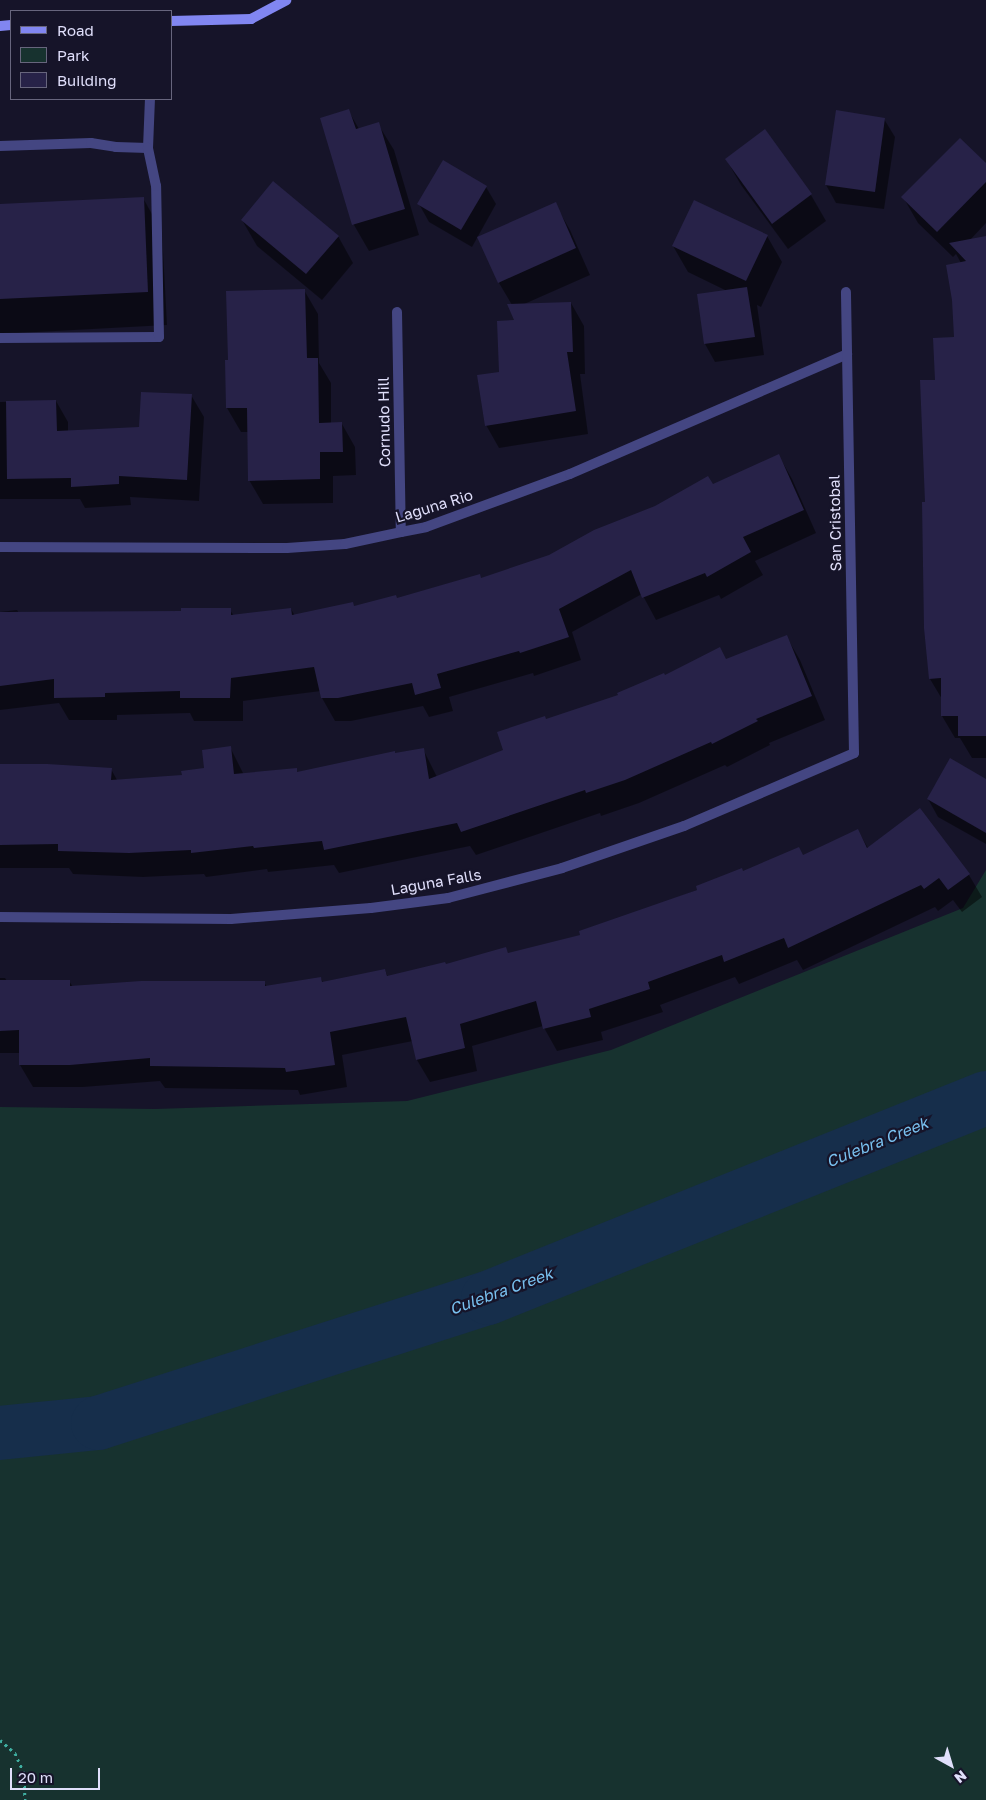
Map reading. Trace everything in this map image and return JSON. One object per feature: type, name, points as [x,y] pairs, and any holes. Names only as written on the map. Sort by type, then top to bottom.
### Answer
[{"type":"main road","points":[[172,21],[251,19],[286,0]]},
{"type":"street","points":[[0,338],[159,337],[156,186],[148,148],[150,100]]},
{"type":"street","points":[[0,146],[91,143],[116,147],[148,148]]},
{"type":"street","name":"San Cristobal","points":[[846,292],[854,753]]},
{"type":"street","name":"Cornudo Hill","points":[[397,312],[401,532]]},
{"type":"street","name":"Laguna Rio","points":[[0,547],[287,548],[345,544],[401,532],[435,524],[561,478],[848,354]]},
{"type":"street","name":"Laguna Falls","points":[[0,917],[239,919],[361,909],[448,898],[562,868],[684,826],[854,753]]},
{"type":"path","points":[[0,1740],[15,1754],[24,1774],[25,1800]]},
{"type":"green space","points":[[986,870],[986,1800],[0,1800],[0,1107],[155,1109],[407,1101],[611,1050],[963,908]]},
{"type":"building","points":[[349,109],[356,129],[379,122],[405,209],[352,225],[320,118]]},
{"type":"building","points":[[836,110],[885,118],[875,192],[825,185]]},
{"type":"building","points":[[765,129],[812,194],[772,224],[725,159]]},
{"type":"building","points":[[960,138],[986,163],[986,182],[937,232],[901,197]]},
{"type":"building","points":[[443,160],[487,186],[461,230],[417,204]]},
{"type":"building","points":[[273,181],[339,236],[306,274],[241,220]]},
{"type":"building","points":[[144,197],[148,292],[0,299],[0,204]]},
{"type":"building","points":[[694,200],[768,235],[746,281],[672,246]]},
{"type":"building","points":[[556,202],[576,248],[498,283],[477,237]]},
{"type":"building","points":[[986,236],[986,736],[958,736],[958,716],[941,716],[941,678],[929,679],[924,628],[922,502],[925,502],[920,380],[935,380],[933,338],[954,337],[952,300],[946,265],[966,261],[949,243]]},
{"type":"building","points":[[747,287],[755,337],[704,344],[697,294]]},
{"type":"building","points":[[305,289],[307,358],[318,358],[319,423],[342,422],[343,452],[320,452],[320,479],[248,481],[247,408],[226,408],[225,360],[228,360],[226,291]]},
{"type":"building","points":[[571,302],[573,352],[567,352],[576,411],[485,426],[477,375],[499,372],[497,321],[514,320],[507,304]]},
{"type":"building","points":[[141,392],[192,394],[187,480],[119,476],[119,484],[71,487],[71,478],[7,479],[6,401],[56,400],[57,431],[139,427]]},
{"type":"building","points":[[779,454],[804,510],[743,537],[751,552],[707,577],[705,573],[642,598],[631,570],[559,609],[569,637],[520,653],[519,651],[437,674],[441,688],[415,695],[412,683],[338,698],[321,698],[314,667],[231,678],[230,698],[180,698],[180,691],[105,693],[105,697],[54,698],[54,679],[0,686],[0,612],[181,611],[181,608],[231,608],[231,615],[291,608],[292,615],[353,602],[354,606],[396,595],[397,598],[480,574],[481,578],[549,555],[594,530],[655,506],[708,476],[713,484]]},
{"type":"building","points":[[787,635],[812,696],[756,719],[758,721],[712,744],[711,742],[625,780],[586,793],[585,790],[461,832],[457,823],[324,850],[322,841],[191,853],[191,850],[129,853],[58,851],[58,844],[0,845],[0,764],[47,764],[112,768],[111,780],[182,775],[181,771],[204,768],[202,750],[231,746],[234,774],[297,768],[297,772],[395,751],[395,753],[424,748],[429,779],[503,750],[497,732],[545,716],[546,719],[618,695],[617,693],[664,673],[665,675],[720,647],[726,659]]},
{"type":"building","points":[[950,758],[986,779],[986,833],[927,799]]},
{"type":"building","points":[[920,808],[970,874],[948,890],[939,878],[924,889],[921,885],[788,948],[784,938],[724,962],[722,955],[648,982],[650,989],[589,1009],[591,1017],[543,1029],[536,1001],[460,1024],[465,1048],[416,1060],[406,1017],[330,1032],[335,1065],[286,1072],[285,1068],[150,1066],[150,1058],[70,1065],[19,1065],[19,1030],[0,1031],[0,980],[70,980],[70,986],[141,981],[265,981],[265,986],[321,977],[322,982],[385,969],[387,976],[445,962],[446,964],[506,947],[508,953],[580,935],[579,931],[697,890],[696,886],[742,868],[743,871],[799,847],[803,855],[858,829],[867,848]]},
{"type":"waterway","points":[[972,1103],[986,1089]]},
{"type":"waterway","name":"Culebra Creek","points":[[0,1433],[98,1423],[488,1298],[986,1098]]}]
